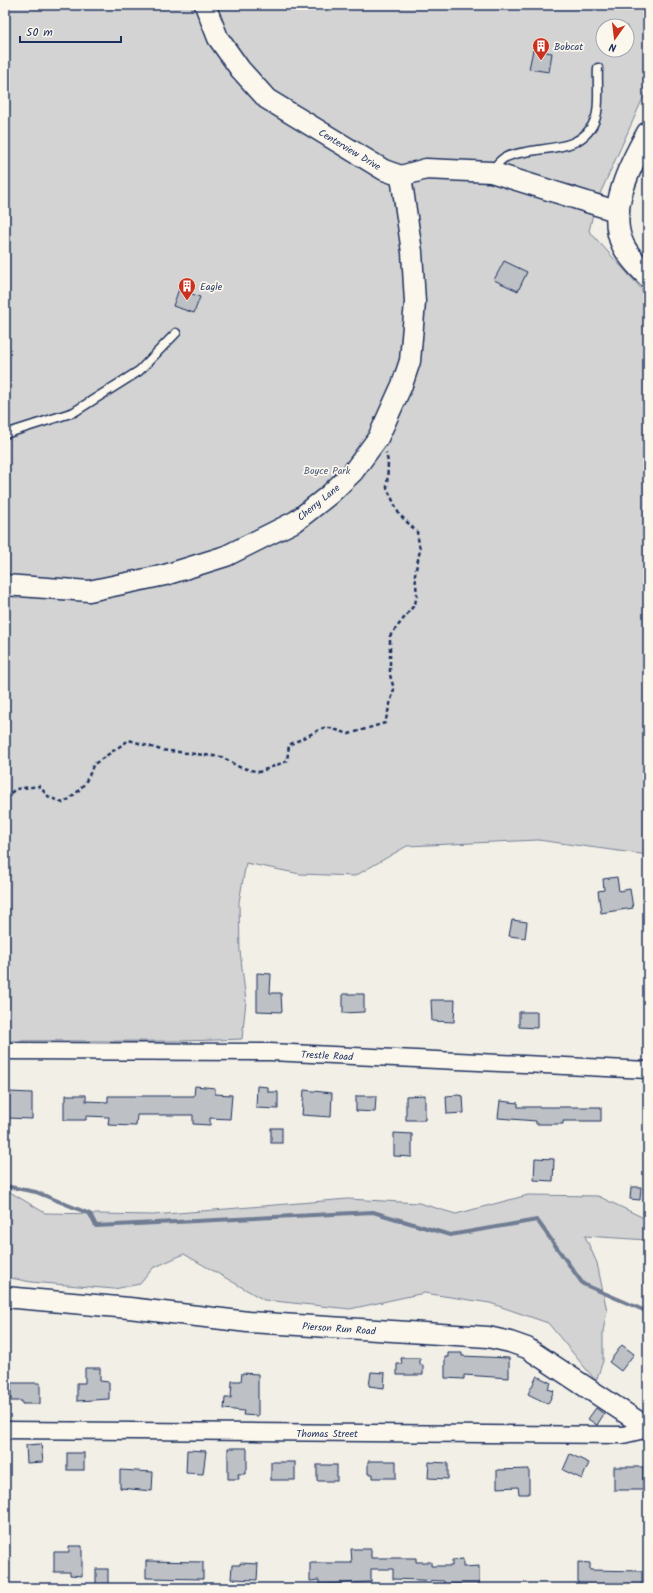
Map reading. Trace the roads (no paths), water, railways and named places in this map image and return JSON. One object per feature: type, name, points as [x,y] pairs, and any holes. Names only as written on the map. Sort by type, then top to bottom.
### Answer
[{"type":"main road","points":[[648,133],[636,155],[622,188],[618,234],[623,246],[648,276]]},
{"type":"street","name":"Centerview Drive","points":[[205,5],[218,38],[240,69],[267,99],[384,170],[401,176]]},
{"type":"street","points":[[401,176],[426,169],[491,172],[619,212]]},
{"type":"street","name":"Cherry Lane","points":[[5,585],[89,591],[165,575],[226,556],[296,521],[329,495],[353,472],[378,438],[402,385],[410,361],[415,302],[412,252],[401,176]]},
{"type":"street","name":"Trestle Road","points":[[5,1051],[270,1052],[648,1070]]},
{"type":"street","name":"Pierson Run Road","points":[[5,1297],[129,1308],[248,1322],[488,1337],[527,1348],[552,1363],[648,1428]]},
{"type":"street","name":"Thomas Street","points":[[5,1430],[623,1435],[648,1428]]},
{"type":"lane","points":[[491,172],[502,159],[521,151],[558,148],[576,142],[590,130],[596,115],[598,68]]},
{"type":"lane","points":[[5,434],[74,412],[139,370],[176,333]]},
{"type":"waterway","points":[[5,1186],[36,1192],[90,1214],[96,1226],[373,1212],[450,1235],[537,1220],[583,1284],[648,1312]]},
{"type":"place","name":"Bobcat","points":[[541,61]]},
{"type":"place","name":"Eagle","points":[[187,301]]},
{"type":"park label","name":"Boyce Park","points":[[327,470]]}]
